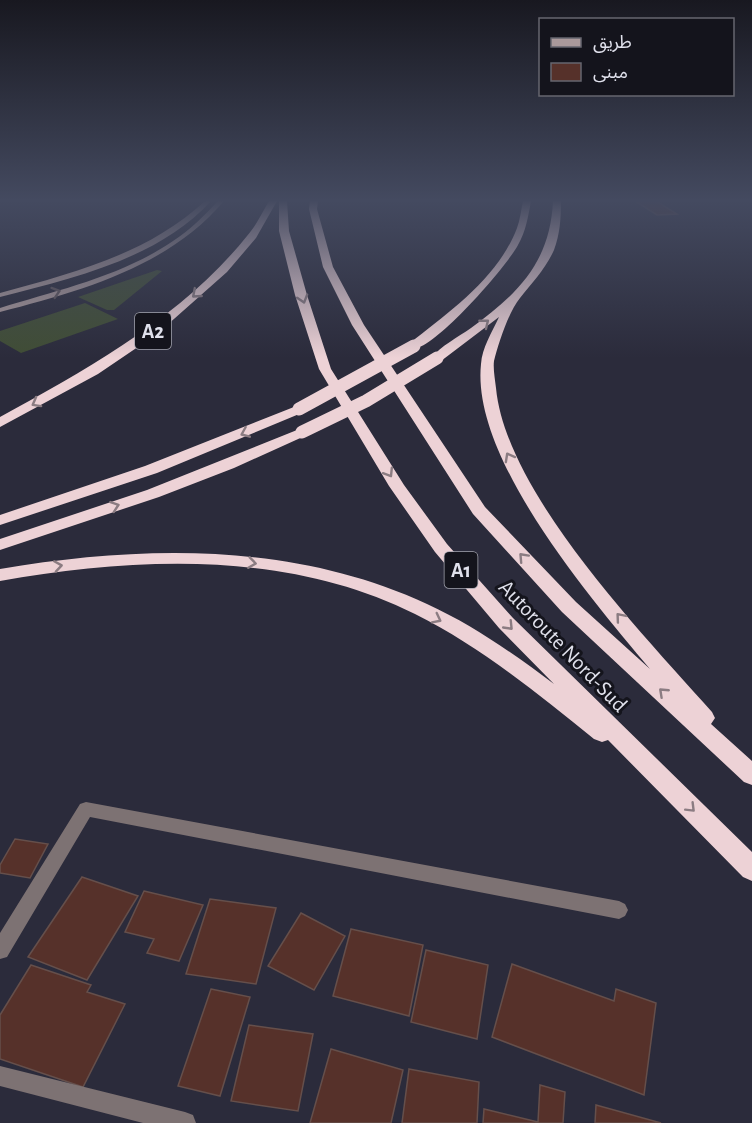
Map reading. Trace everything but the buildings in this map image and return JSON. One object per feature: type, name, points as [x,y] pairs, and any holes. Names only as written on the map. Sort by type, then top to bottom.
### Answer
[{"type":"highway","name":"A2","points":[[0,423],[93,371],[153,331],[224,270],[238,253]]},
{"type":"highway","name":"Autoroute Nord-Sud","points":[[291,253],[301,295],[325,369],[397,486],[441,548],[506,623],[752,869]]},
{"type":"highway","name":"Autoroute Nord-Sud","points":[[324,253],[328,267],[358,325],[479,510],[569,607],[752,775]]},
{"type":"highway","points":[[0,520],[145,471],[244,434],[299,409],[414,346],[462,307],[508,253]]},
{"type":"highway","points":[[0,545],[191,480],[258,453],[366,401],[437,358],[483,325],[531,279],[546,253]]},
{"type":"highway","points":[[514,297],[487,364],[490,399],[503,446],[552,532],[752,775]]},
{"type":"highway","points":[[0,575],[87,561],[220,559],[293,569],[350,581],[407,603],[473,637],[531,678],[664,780]]},
{"type":"main road","points":[[0,295],[124,253]]},
{"type":"main road","points":[[0,310],[109,275],[158,253]]},
{"type":"street","points":[[0,950],[86,809],[619,910]]},
{"type":"street","points":[[0,1076],[185,1123]]},
{"type":"green space","points":[[157,270],[162,271],[114,310],[107,310],[78,297]]},
{"type":"green space","points":[[85,303],[118,319],[21,353],[0,341],[0,331]]}]
